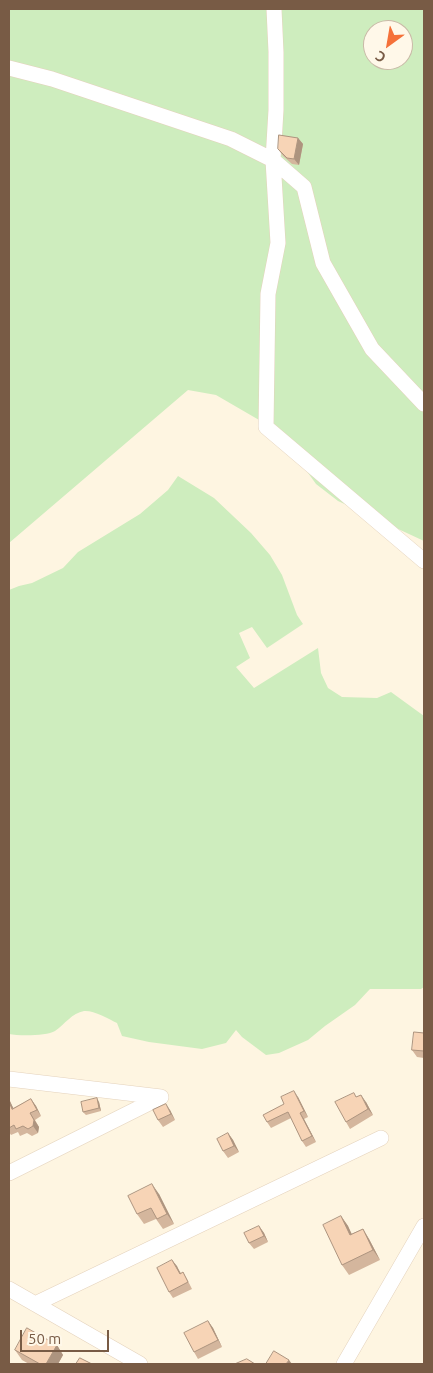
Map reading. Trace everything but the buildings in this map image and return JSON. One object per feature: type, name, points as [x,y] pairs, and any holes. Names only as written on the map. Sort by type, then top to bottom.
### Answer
[{"type":"street","points":[[274,9],[276,100],[272,160],[278,243],[268,294],[266,427],[424,561]]},
{"type":"street","points":[[9,68],[52,79],[231,139],[272,160],[304,187],[323,263],[372,349],[424,404]]},
{"type":"street","points":[[9,1078],[161,1097],[9,1173]]},
{"type":"street","points":[[35,1304],[381,1138]]},
{"type":"street","points":[[344,1364],[424,1226]]},
{"type":"street","points":[[9,1290],[139,1364]]},
{"type":"green space","points":[[9,9],[424,9],[424,541],[338,501],[316,484],[278,431],[216,395],[188,390],[9,543]]},
{"type":"green space","points":[[178,476],[214,498],[251,533],[270,555],[282,575],[297,615],[303,624],[267,648],[252,627],[239,633],[250,658],[236,667],[254,688],[318,648],[321,673],[328,688],[342,697],[377,698],[391,692],[424,716],[424,987],[421,989],[370,989],[355,1005],[308,1040],[279,1053],[266,1055],[242,1037],[236,1030],[226,1043],[202,1049],[149,1042],[122,1036],[117,1023],[88,1011],[76,1014],[51,1033],[33,1035],[9,1034],[9,590],[32,583],[63,568],[78,552],[140,514],[168,490]]}]
